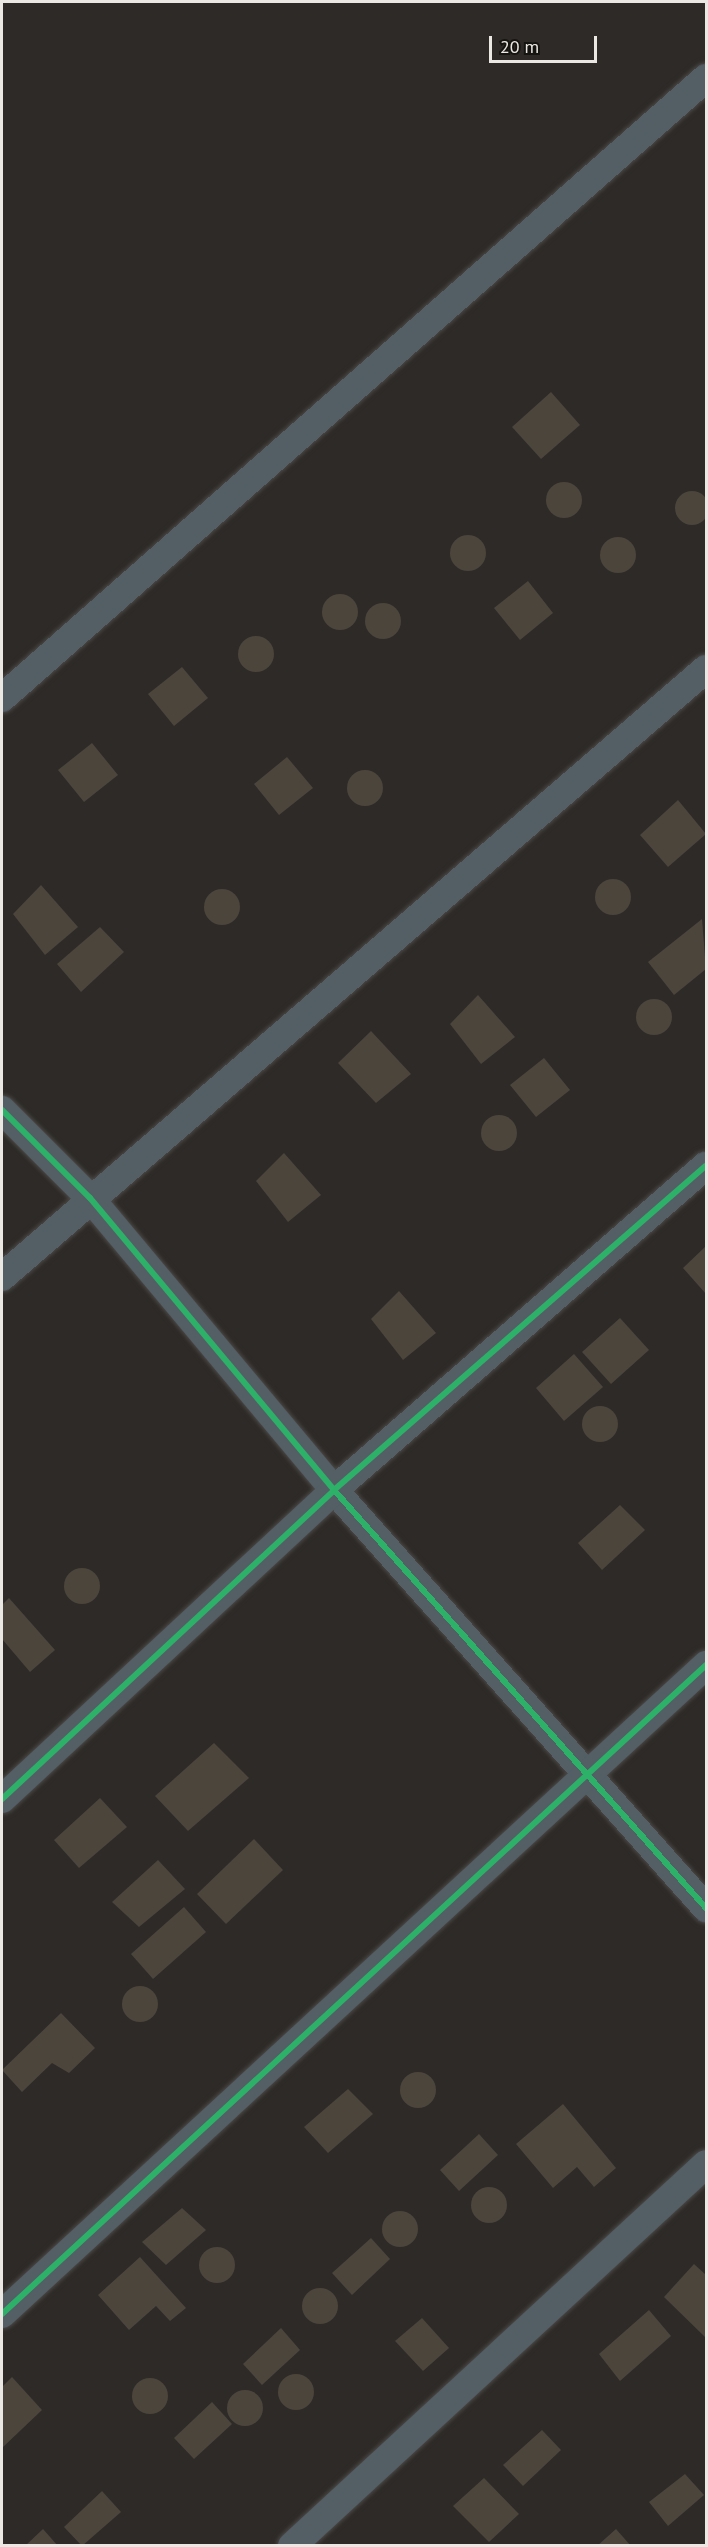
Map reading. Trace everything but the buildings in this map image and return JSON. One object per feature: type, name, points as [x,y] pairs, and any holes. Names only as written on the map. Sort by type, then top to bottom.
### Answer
[{"type":"street","points":[[2,698],[706,78]]},
{"type":"street","points":[[2,1277],[90,1198],[706,669]]},
{"type":"street","points":[[2,1110],[90,1198],[334,1490],[706,1908]]},
{"type":"street","points":[[2,1799],[334,1490],[706,1166]]},
{"type":"street","points":[[2,2314],[585,1772],[706,1665]]},
{"type":"street","points":[[292,2546],[706,2164]]},
{"type":"cycle path","points":[[2,1110],[90,1198],[334,1490],[706,1908]]},
{"type":"cycle path","points":[[2,1799],[334,1490],[706,1166]]},
{"type":"cycle path","points":[[2,2314],[706,1665]]}]
